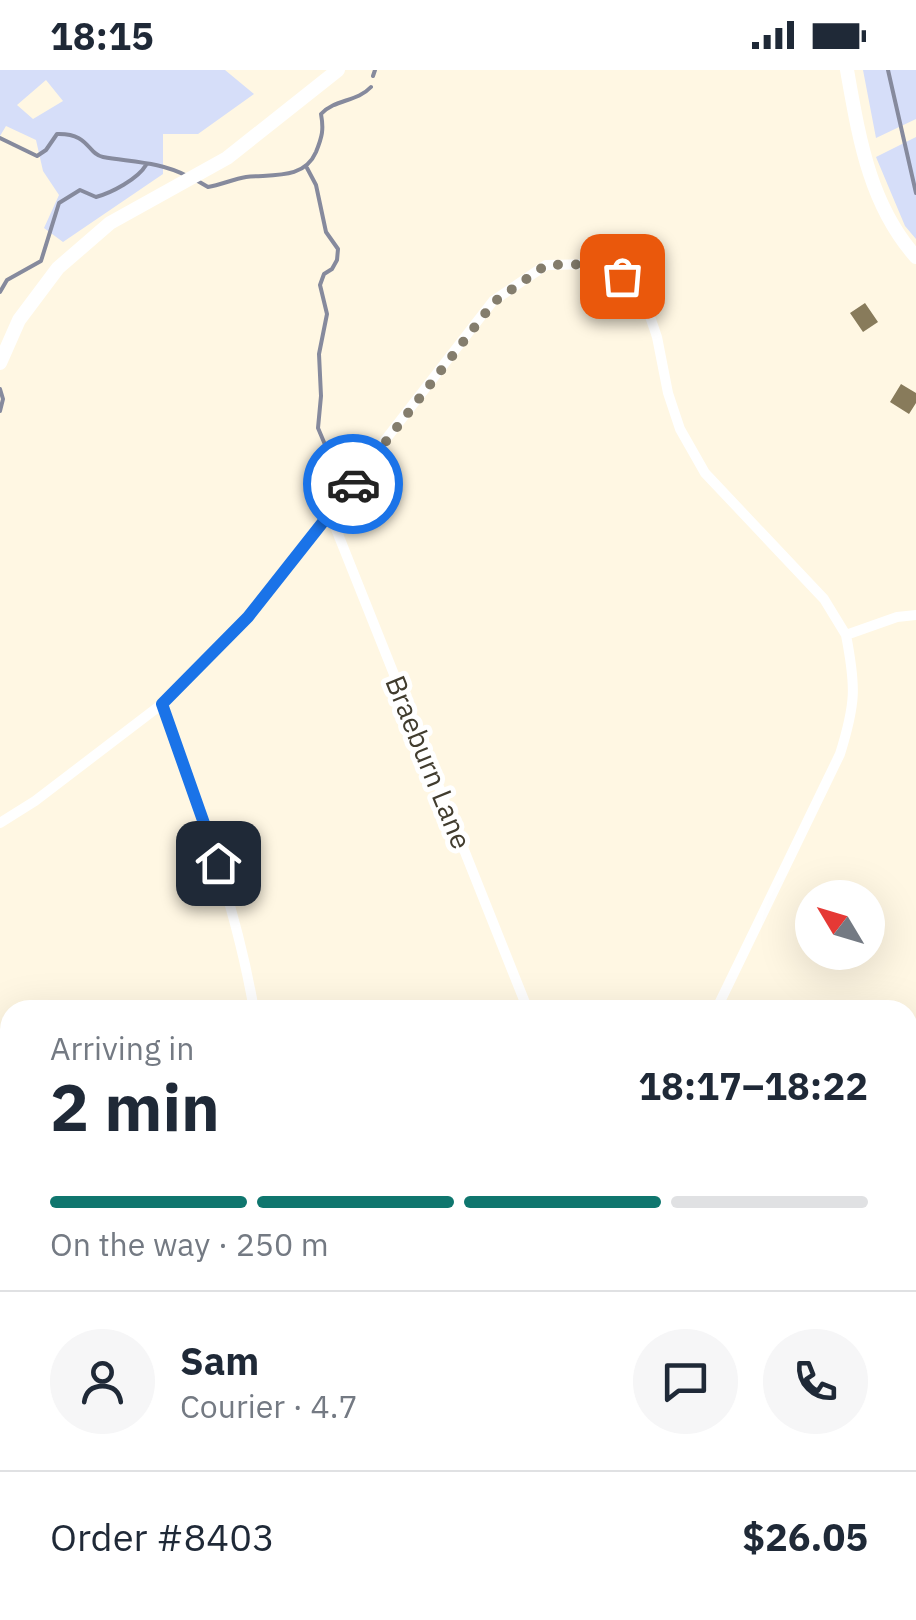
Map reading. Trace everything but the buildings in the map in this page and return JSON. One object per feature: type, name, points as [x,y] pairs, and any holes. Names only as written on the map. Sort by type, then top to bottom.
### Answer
[{"type":"street","points":[[0,362],[20,320],[58,268],[110,223],[227,158],[338,70]]},
{"type":"street","points":[[847,70],[872,185],[894,230],[916,256]]},
{"type":"street","points":[[0,823],[36,801],[162,704],[248,617],[494,302],[546,265],[598,264],[622,276],[643,296],[658,337],[668,392],[680,429],[705,473],[824,599],[846,635],[855,682],[852,719],[840,754],[721,1000]]},
{"type":"street","name":"Braeburn Lane","points":[[330,514],[524,1000]]},
{"type":"street","points":[[846,635],[916,614]]},
{"type":"street","points":[[162,704],[224,882],[245,955],[252,1000]]},
{"type":"shaded area","points":[[0,70],[225,70],[254,94],[198,134],[163,134],[163,174],[63,242],[44,228],[59,195],[43,171],[36,140],[6,126],[0,136]],"holes":[[[46,80],[63,101],[33,119],[17,105]]]},
{"type":"shaded area","points":[[863,70],[916,70],[916,119],[876,138]]},
{"type":"shaded area","points":[[916,137],[916,239],[905,226],[876,157]]},
{"type":"waterway","points":[[373,76],[375,70]]},
{"type":"waterway","points":[[888,70],[916,193]]},
{"type":"waterway","points":[[196,180],[208,187],[246,177],[286,174],[304,167],[320,142],[321,114],[371,87]]},
{"type":"waterway","points":[[0,138],[37,156],[57,134],[68,135],[82,140],[103,157],[157,165],[187,176]]},
{"type":"waterway","points":[[0,292],[7,280],[41,261],[59,203],[80,190],[96,197],[109,192],[131,180],[146,165]]},
{"type":"waterway","points":[[307,168],[316,185],[326,232],[338,249],[337,260],[320,285],[327,314],[319,354],[318,428],[337,473]]},
{"type":"waterway","points":[[0,389],[0,411]]},
{"type":"way so far","points":[[353,484],[494,302],[546,265],[598,264],[622,276]]},
{"type":"route","points":[[218,863],[162,704],[248,617],[353,484]]}]
